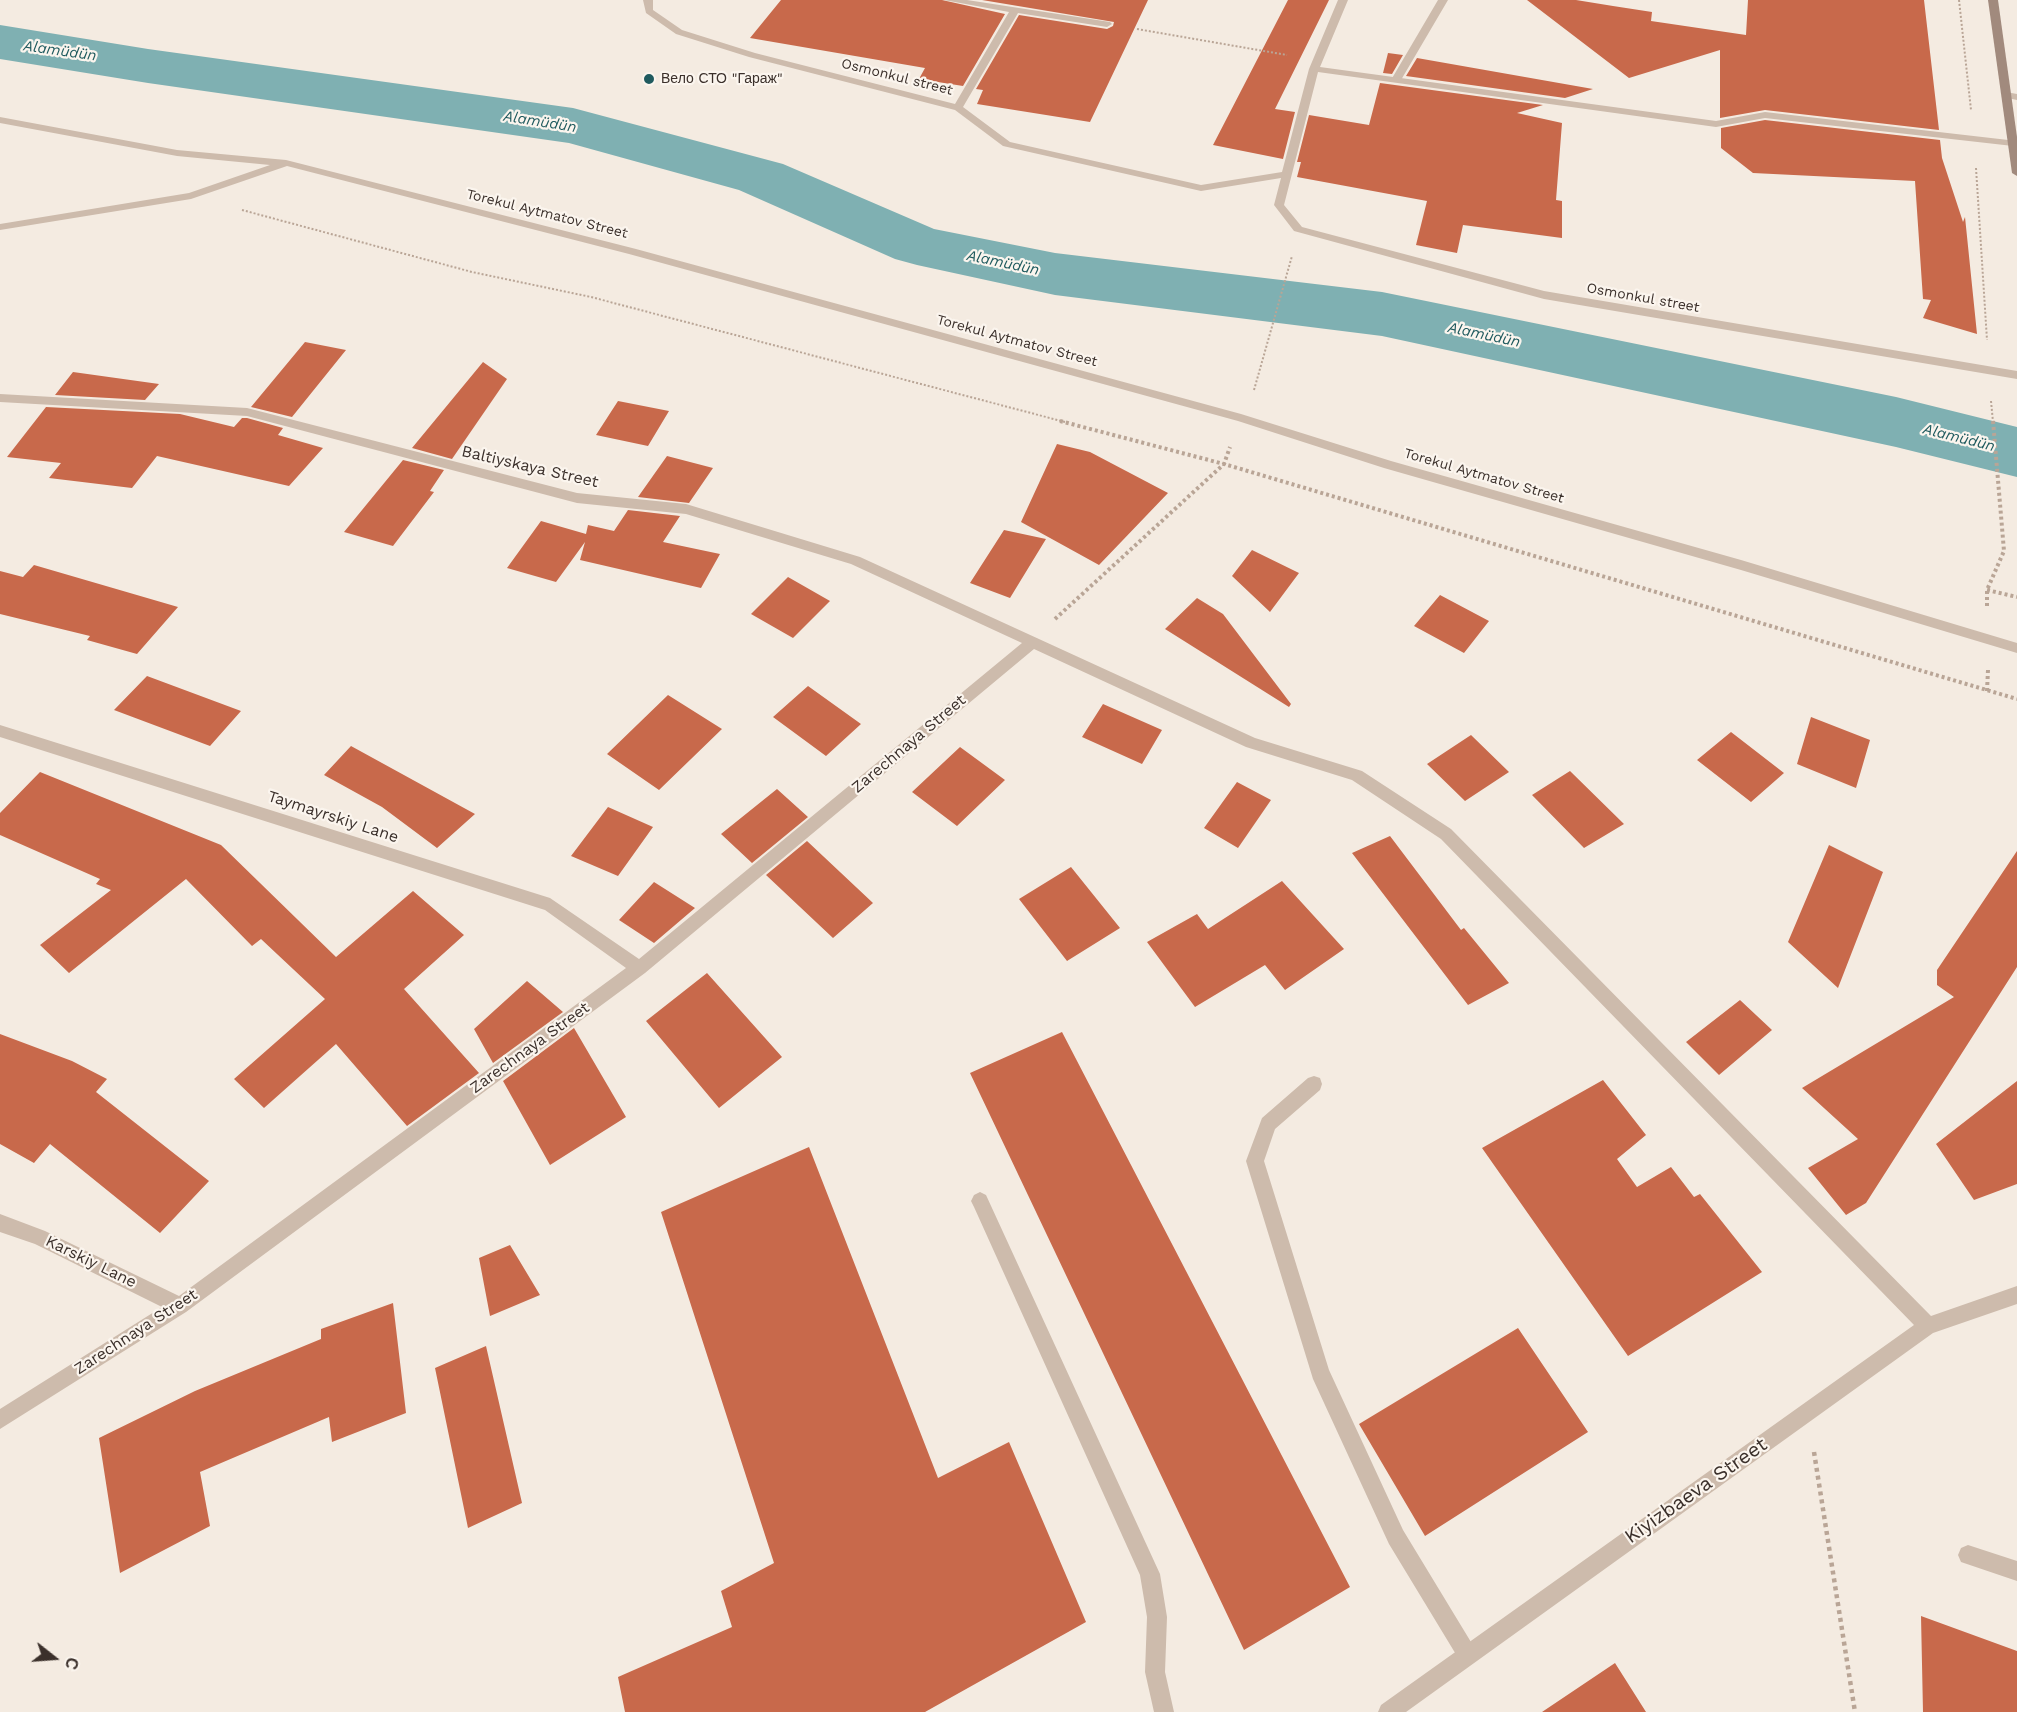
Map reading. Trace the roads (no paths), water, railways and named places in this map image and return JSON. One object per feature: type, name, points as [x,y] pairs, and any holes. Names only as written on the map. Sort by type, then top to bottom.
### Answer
[{"type":"street","name":"Osmonkul street","points":[[648,0],[649,11],[679,32],[752,56],[958,108],[1007,144],[1201,188],[1287,174],[1279,206],[1298,229],[1544,296],[2017,375]]},
{"type":"street","points":[[950,0],[1107,24]]},
{"type":"street","points":[[1287,174],[1316,65],[1343,0]]},
{"type":"street","points":[[1396,80],[1443,0]]},
{"type":"street","points":[[1993,0],[2017,173]]},
{"type":"street","points":[[958,108],[1015,10]]},
{"type":"street","points":[[1316,65],[1396,80],[1716,124],[1765,115],[2013,143]]},
{"type":"street","points":[[2006,95],[2017,97]]},
{"type":"street","name":"Torekul Aytmatov Street","points":[[0,120],[177,153],[286,163],[632,251],[1241,418],[1388,465],[1741,565],[2017,648]]},
{"type":"street","points":[[0,227],[191,196],[286,163]]},
{"type":"street","name":"Baltiyskaya Street","points":[[0,398],[247,412],[577,498],[686,509],[855,560],[1251,743],[1358,775],[1446,834],[1928,1326]]},
{"type":"street","name":"Zarechnaya Street","points":[[0,1420],[180,1306],[639,968],[1034,641]]},
{"type":"street","name":"Taymayrskiy Lane","points":[[0,731],[550,905],[639,968]]},
{"type":"street","points":[[1314,1084],[1268,1124],[1255,1161],[1320,1372],[1396,1537],[1467,1654]]},
{"type":"street","points":[[980,1201],[1150,1574],[1157,1617],[1155,1672],[1164,1712]]},
{"type":"street","name":"Karskiy Lane","points":[[0,1223],[39,1237],[180,1306]]},
{"type":"street","name":"Kiyizbaeva Street","points":[[1388,1712],[1928,1326],[2017,1295]]},
{"type":"street","points":[[1968,1555],[2017,1571]]},
{"type":"waterway","name":"Alamüdün","points":[[0,42],[148,66],[573,126],[761,177],[917,245],[1055,274],[1382,314],[1896,422],[2017,452]]},
{"type":"place","name":"Вело СТО \"Гараж\"","points":[[649,79]]}]
